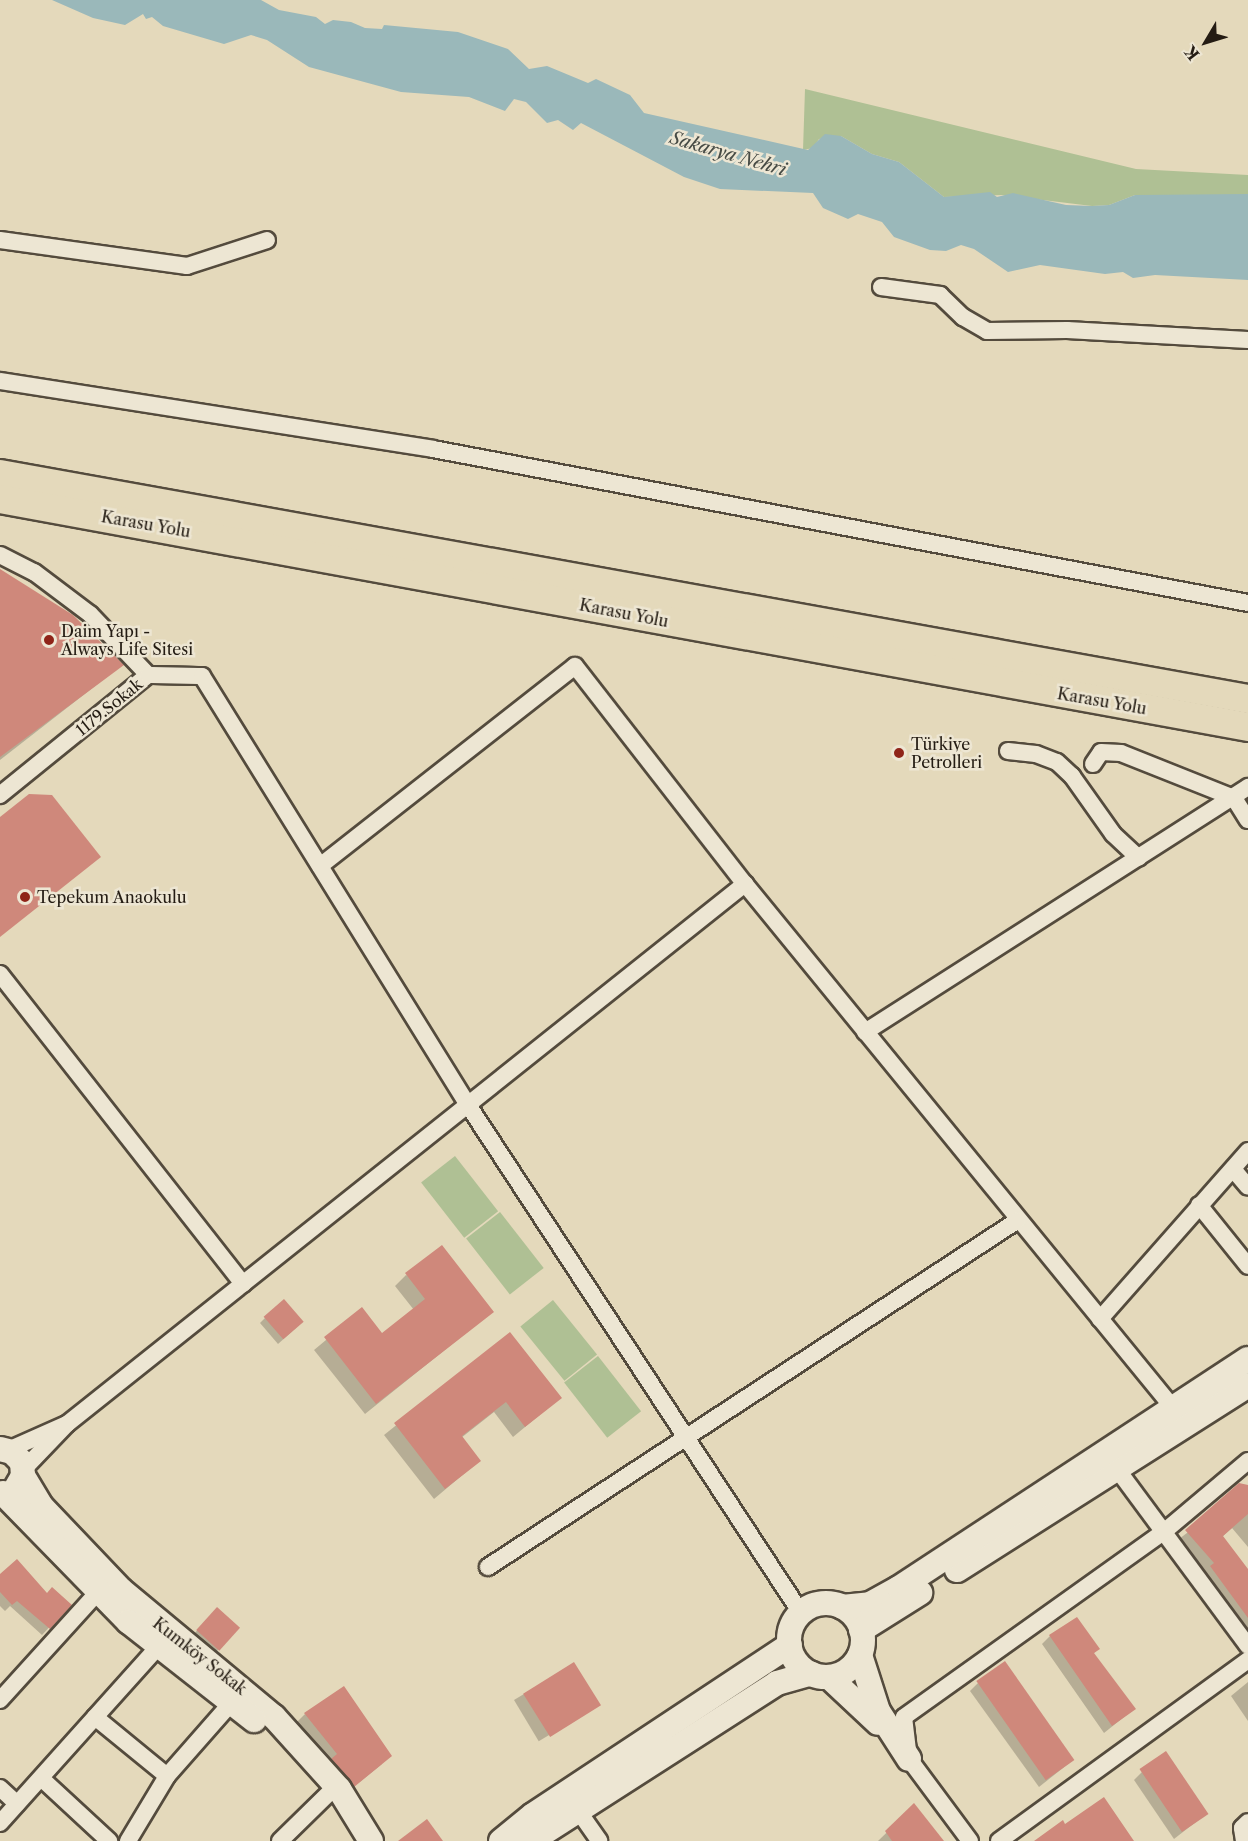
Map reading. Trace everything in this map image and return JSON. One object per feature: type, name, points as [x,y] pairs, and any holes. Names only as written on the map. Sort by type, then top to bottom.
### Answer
[{"type":"highway","points":[[0,474],[1248,699]]},
{"type":"highway","name":"Karasu Yolu","points":[[0,499],[1248,727]]},
{"type":"main road","points":[[909,1759],[872,1715],[820,1675],[797,1662],[790,1645],[791,1629],[801,1613],[816,1605],[842,1607],[870,1604],[899,1588],[1248,1359]]},
{"type":"main road","points":[[861,1630],[1248,1385]]},
{"type":"main road","name":"Kumköy Sokak","points":[[3,1449],[18,1456],[23,1472],[41,1506],[121,1590],[274,1717],[339,1789],[371,1841]]},
{"type":"main road","points":[[2,1493],[16,1488],[23,1472]]},
{"type":"main road","name":"Kumköy Sokak","points":[[2,1493],[98,1592],[159,1646],[232,1702],[295,1755],[330,1792],[357,1841]]},
{"type":"main road","points":[[842,1607],[858,1622],[861,1630],[860,1655],[878,1711],[909,1759]]},
{"type":"main road","points":[[501,1841],[533,1815],[790,1645]]},
{"type":"main road","points":[[531,1841],[577,1809],[777,1683],[849,1669],[860,1655]]},
{"type":"street","points":[[0,240],[187,266],[267,240]]},
{"type":"street","points":[[881,287],[940,295],[963,317],[987,331],[1067,330],[1248,340]]},
{"type":"street","points":[[0,381],[433,448],[1248,603]]},
{"type":"street","name":"1179.Sokak","points":[[0,555],[34,572],[90,614],[148,675],[0,795]]},
{"type":"street","points":[[320,866],[575,666],[745,884],[1174,1409]]},
{"type":"street","points":[[148,675],[202,676],[468,1105],[801,1613]]},
{"type":"street","points":[[1008,751],[1036,754],[1057,762],[1072,776],[1113,834],[1139,858]]},
{"type":"street","points":[[1093,764],[1101,752],[1121,753],[1234,798],[1248,820]]},
{"type":"street","points":[[865,1032],[1248,787]]},
{"type":"street","points":[[23,1472],[67,1424],[745,884]]},
{"type":"street","points":[[0,974],[243,1284]]},
{"type":"street","points":[[1100,1318],[1248,1151]]},
{"type":"street","points":[[1233,1169],[1248,1187]]},
{"type":"street","points":[[1199,1205],[1248,1266]]},
{"type":"street","points":[[488,1567],[1018,1220]]},
{"type":"street","points":[[3,1449],[67,1424]]},
{"type":"street","points":[[970,1841],[909,1759],[904,1717],[1166,1530],[1248,1461]]},
{"type":"street","points":[[1117,1469],[1166,1530],[1248,1646]]},
{"type":"street","points":[[0,1700],[98,1592]]},
{"type":"street","points":[[0,1822],[159,1646]]},
{"type":"street","points":[[999,1841],[1248,1660]]},
{"type":"street","points":[[128,1841],[167,1776],[232,1702]]},
{"type":"street","points":[[95,1717],[167,1776]]},
{"type":"street","points":[[40,1778],[109,1841]]},
{"type":"street","points":[[0,1788],[17,1803]]},
{"type":"street","points":[[280,1841],[330,1792]]},
{"type":"street","points":[[577,1809],[599,1841]]},
{"type":"street","points":[[1244,1841],[1242,1828],[1248,1822]]},
{"type":"green space","points":[[805,89],[1136,169],[1248,175],[1248,196],[1135,195],[1109,205],[1092,206],[1002,195],[944,197],[899,162],[872,154],[841,136],[819,139],[813,148],[803,150]]},
{"type":"green space","points":[[455,1156],[498,1211],[464,1238],[421,1182]]},
{"type":"green space","points":[[500,1212],[544,1268],[510,1294],[466,1238]]},
{"type":"green space","points":[[553,1300],[597,1354],[564,1381],[520,1326]]},
{"type":"green space","points":[[598,1356],[641,1411],[607,1438],[564,1382]]},
{"type":"water","name":"Sakarya Nehri","points":[[52,0],[261,0],[279,10],[316,17],[325,24],[333,20],[351,22],[365,28],[382,29],[384,25],[458,32],[508,49],[529,69],[547,66],[588,83],[596,79],[630,95],[644,113],[808,150],[825,134],[841,136],[872,154],[899,162],[944,197],[990,192],[997,197],[1013,193],[1066,205],[1092,206],[1109,205],[1135,195],[1248,194],[1248,280],[1155,275],[1133,278],[1123,272],[1105,274],[1040,265],[1008,272],[974,249],[961,245],[946,251],[930,250],[894,237],[882,222],[858,214],[848,219],[823,208],[813,193],[720,189],[684,177],[581,123],[573,130],[558,120],[547,123],[526,102],[514,99],[505,111],[469,97],[401,92],[309,67],[267,40],[251,35],[224,44],[163,26],[152,17],[146,19],[143,14],[125,25],[93,18]]},
{"type":"building","name":"Daim Yapı - Always Life Sitesi","points":[[0,569],[73,615],[124,665],[0,757]]},
{"type":"building","name":"Tepekum Anaokulu","points":[[29,794],[52,795],[101,857],[0,937],[0,817]]},
{"type":"building","points":[[442,1245],[494,1312],[376,1404],[324,1337],[362,1307],[382,1333],[425,1299],[405,1273]]},
{"type":"building","points":[[284,1299],[304,1322],[283,1339],[264,1317]]},
{"type":"building","points":[[510,1332],[562,1398],[525,1427],[506,1402],[462,1436],[481,1461],[445,1489],[394,1423]]},
{"type":"building","points":[[1239,1483],[1248,1485],[1248,1514],[1223,1536],[1248,1569],[1248,1618],[1210,1566],[1214,1563],[1185,1530]]},
{"type":"building","points":[[17,1559],[47,1593],[52,1587],[72,1605],[50,1629],[17,1601],[12,1605],[0,1592],[0,1574]]},
{"type":"building","points":[[217,1607],[240,1628],[219,1651],[196,1630]]},
{"type":"building","points":[[1077,1617],[1100,1649],[1094,1653],[1136,1709],[1112,1726],[1049,1635]]},
{"type":"building","points":[[1005,1661],[1074,1760],[1046,1780],[976,1681]]},
{"type":"building","points":[[574,1662],[601,1705],[550,1737],[523,1694]]},
{"type":"building","points":[[344,1686],[392,1756],[354,1787],[331,1759],[337,1754],[304,1713]]},
{"type":"building","points":[[1166,1751],[1208,1814],[1182,1832],[1139,1769]]},
{"type":"building","points":[[1104,1797],[1134,1841],[1034,1841],[1063,1820],[1065,1824]]},
{"type":"building","points":[[914,1803],[944,1841],[892,1841],[885,1831]]},
{"type":"building","points":[[427,1819],[443,1841],[398,1841]]},
{"type":"place","name":"Daim Yapı - Always Life Sitesi","points":[[49,640]]},
{"type":"place","name":"Türkiye Petrolleri","points":[[899,753]]},
{"type":"place","name":"Tepekum Anaokulu","points":[[25,897]]}]
